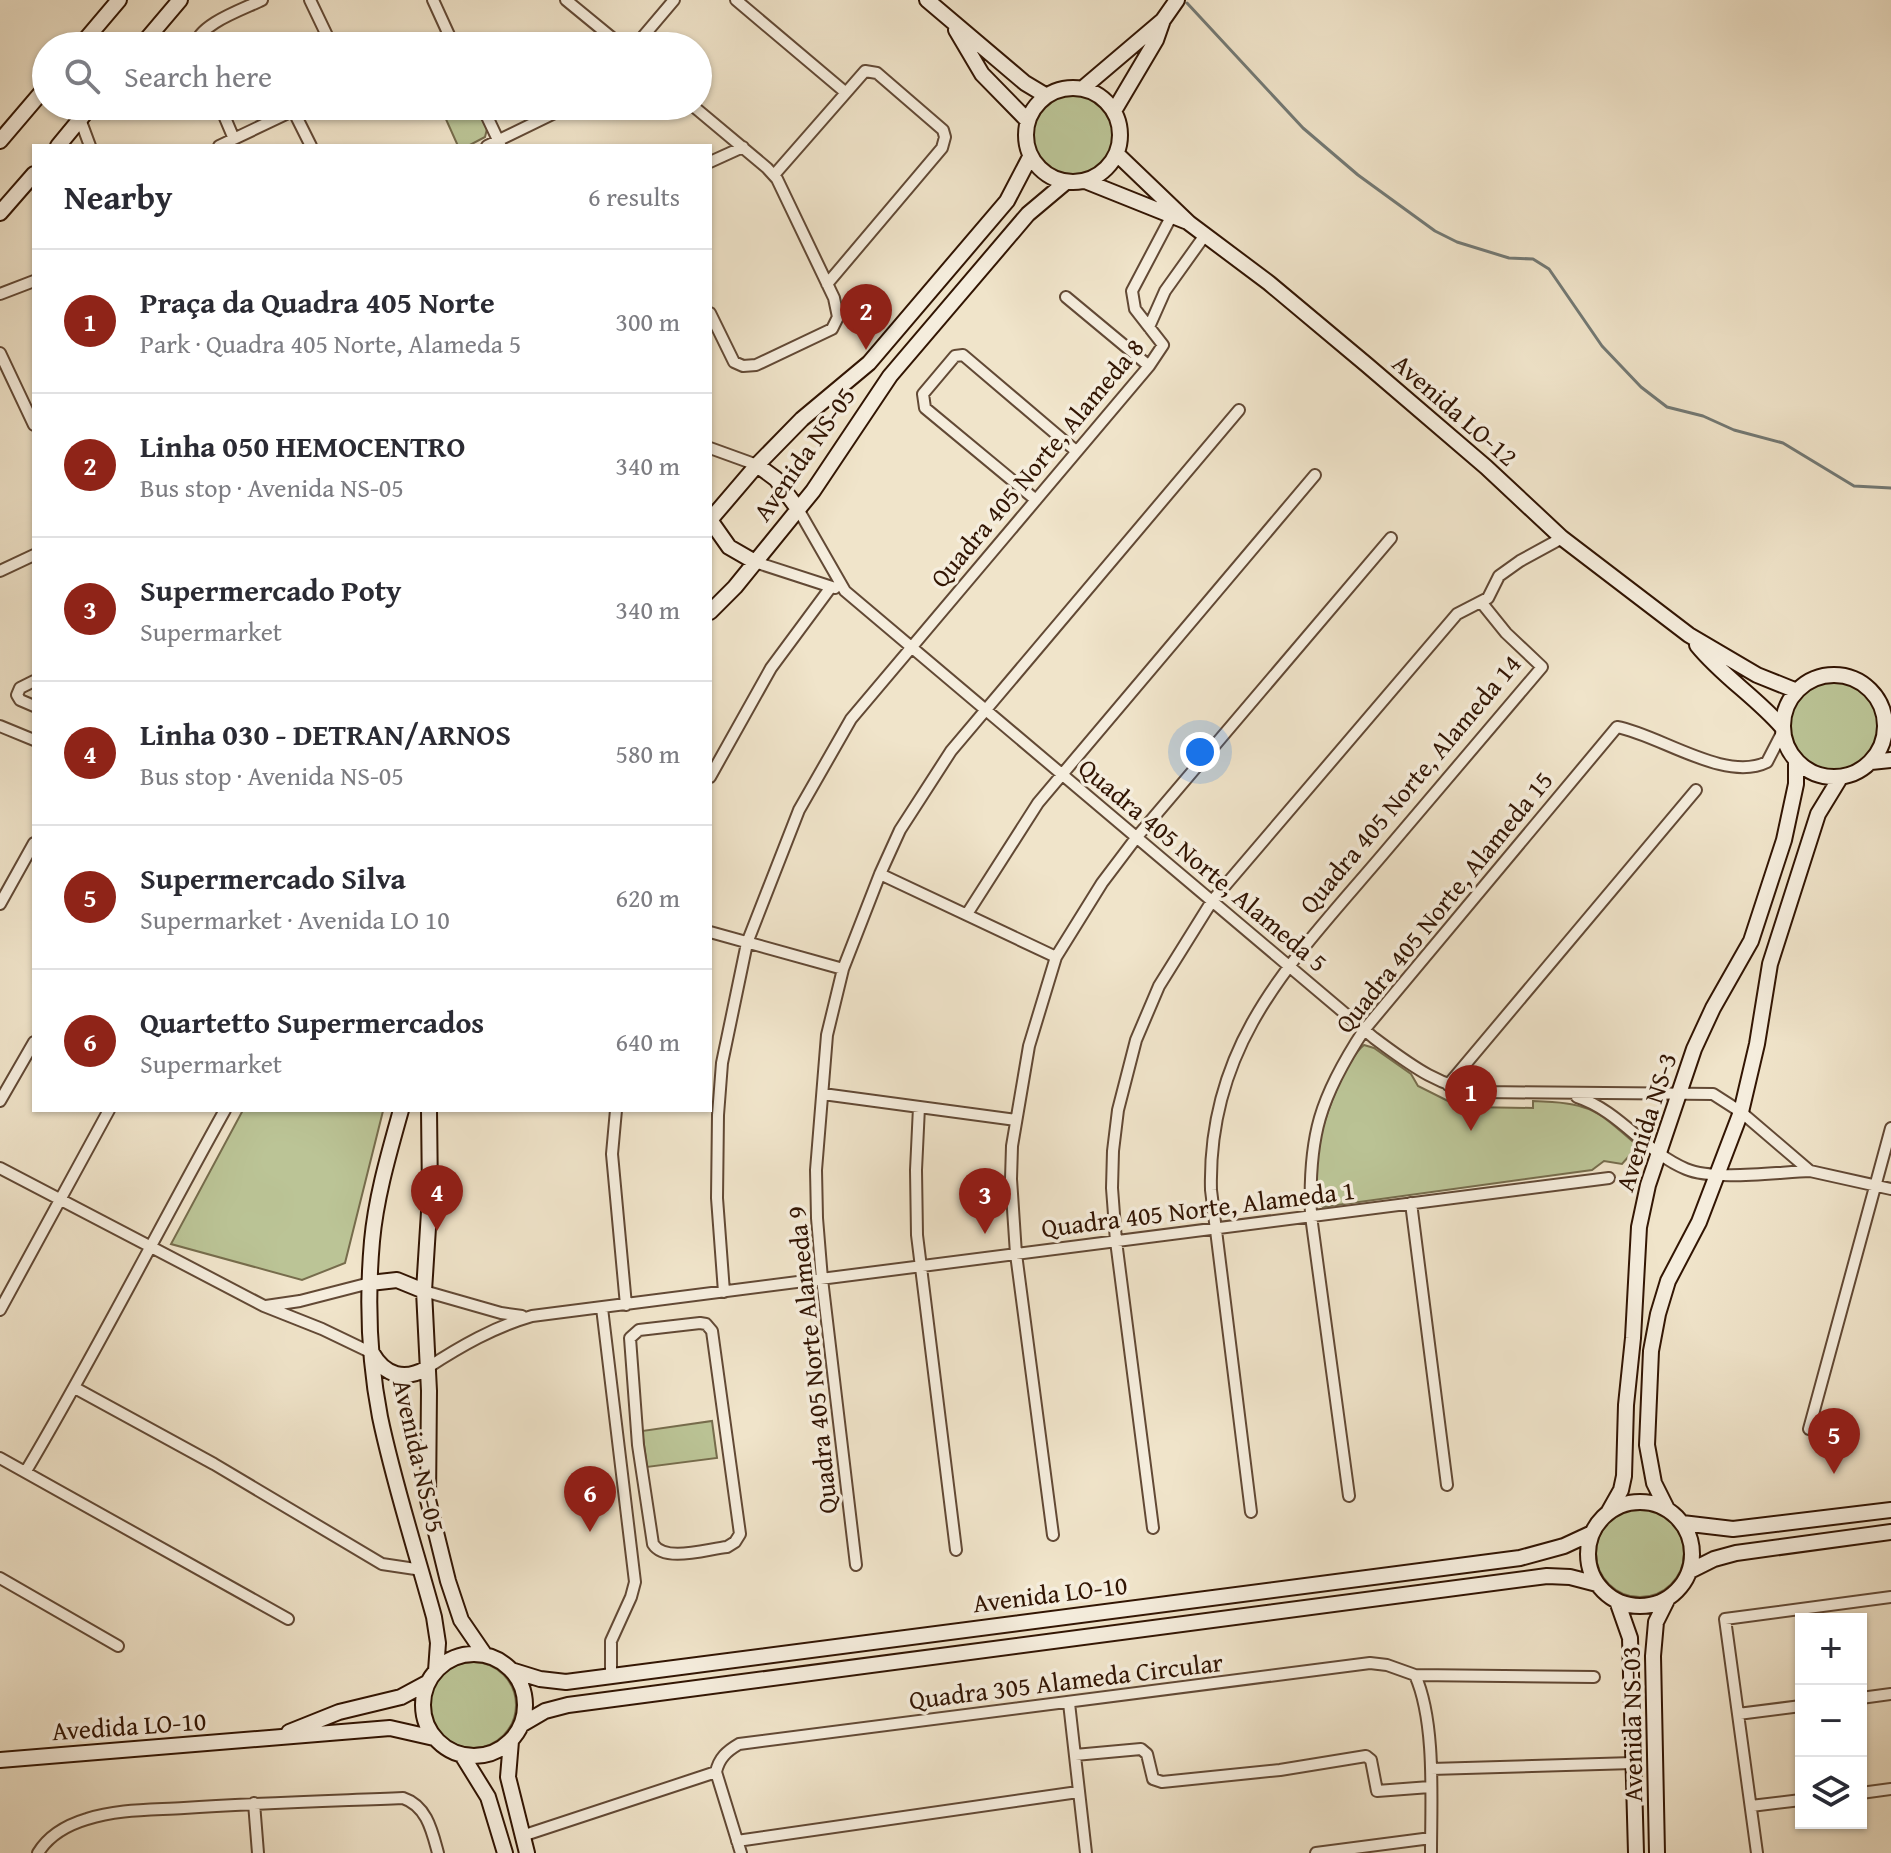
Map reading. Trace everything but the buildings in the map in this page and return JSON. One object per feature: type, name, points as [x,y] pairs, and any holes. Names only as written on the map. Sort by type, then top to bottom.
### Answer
[{"type":"street","points":[[92,32],[119,0]]},
{"type":"street","points":[[153,32],[180,0]]},
{"type":"street","points":[[202,32],[262,0]]},
{"type":"street","points":[[310,0],[325,32]]},
{"type":"street","points":[[433,0],[448,32]]},
{"type":"street","points":[[566,0],[605,32]]},
{"type":"street","points":[[647,32],[674,0]]},
{"type":"street","points":[[736,0],[845,92]]},
{"type":"street","points":[[927,0],[1025,83],[1045,95]]},
{"type":"street","points":[[1083,88],[1163,20],[1177,0]]},
{"type":"street","points":[[951,20],[982,74],[1027,120]]},
{"type":"street","points":[[1114,111],[1156,40],[1163,20]]},
{"type":"street","points":[[774,175],[861,74],[869,70],[877,73],[937,125],[945,137],[942,148],[827,284]]},
{"type":"street","points":[[1083,88],[1096,93],[1114,111],[1120,125],[1120,140],[1117,154],[1098,175],[1085,181],[1066,182],[1043,173],[1030,157],[1025,133],[1027,120],[1034,106],[1045,95],[1057,89],[1083,88]]},
{"type":"street","points":[[0,141],[32,103]]},
{"type":"street","points":[[60,144],[79,120]]},
{"type":"street","points":[[80,120],[89,144]]},
{"type":"street","points":[[226,120],[234,139]]},
{"type":"street","points":[[223,144],[273,120]]},
{"type":"street","points":[[302,120],[310,144]]},
{"type":"street","points":[[489,120],[500,143],[543,120]]},
{"type":"street","points":[[710,120],[774,175],[837,305],[838,319],[829,331],[756,365],[743,366],[734,362],[712,317]]},
{"type":"street","points":[[712,161],[743,147]]},
{"type":"street","name":"Avenida LO-12","points":[[1117,154],[1189,223],[1269,283],[1379,375],[1486,467],[1562,538],[1689,635],[1757,675],[1797,691]]},
{"type":"street","name":"Avenida NS-05","points":[[712,518],[802,419],[869,363],[1007,201],[1030,157]]},
{"type":"street","points":[[0,213],[32,176]]},
{"type":"street","name":"Avenida LO-12","points":[[1085,181],[1189,223]]},
{"type":"street","name":"Avenida NS-05","points":[[712,610],[798,509],[833,463],[864,411],[890,376],[1028,214],[1066,182]]},
{"type":"street","name":"Quadra 405 Norte, Alameda 8","points":[[724,1292],[717,1198],[722,1063],[747,943],[774,867],[799,810],[851,719],[1149,366],[1163,345],[1135,309],[1132,291],[1171,217]]},
{"type":"street","points":[[1149,327],[1165,291],[1205,235]]},
{"type":"street","points":[[0,294],[32,282]]},
{"type":"street","points":[[1066,297],[1149,366]]},
{"type":"street","points":[[0,353],[32,421]]},
{"type":"street","points":[[1036,500],[925,408],[923,394],[955,356],[963,355],[1076,451]]},
{"type":"street","name":"Quadra 405 Norte Alameda 9","points":[[856,1565],[822,1279],[816,1170],[827,1035],[843,969],[900,830],[951,751],[1239,410]]},
{"type":"street","points":[[712,449],[757,465],[776,479],[798,509],[845,591]]},
{"type":"street","points":[[967,914],[1011,842],[1061,774],[1315,475]]},
{"type":"street","points":[[712,523],[729,547],[755,562],[845,591]]},
{"type":"street","points":[[1053,1535],[1016,1254],[1011,1179],[1016,1120],[1029,1046],[1056,957],[1102,883],[1136,838],[1391,538]]},
{"type":"street","points":[[1153,1528],[1112,1188],[1118,1110],[1131,1054],[1159,986],[1212,901],[1457,614],[1488,598],[1499,576],[1562,538]]},
{"type":"street","points":[[0,571],[32,556]]},
{"type":"street","points":[[712,773],[771,668],[831,587]]},
{"type":"street","name":"Quadra 405 Norte, Alameda 5","points":[[845,591],[1364,1030],[1414,1067],[1448,1085],[1482,1092],[1713,1094],[1741,1112],[1810,1171]]},
{"type":"street","name":"Quadra 405 Norte, Alameda 14","points":[[1251,1512],[1211,1190],[1213,1144],[1224,1086],[1247,1029],[1288,966],[1542,667],[1506,633],[1481,602]]},
{"type":"street","name":"Avenida LO-12","points":[[1689,635],[1724,675],[1765,708],[1783,729]]},
{"type":"street","points":[[1840,778],[1817,775],[1796,761],[1783,729],[1784,714],[1797,691],[1810,681],[1826,676],[1843,676],[1859,681],[1870,689],[1887,715],[1881,747],[1871,762]]},
{"type":"street","points":[[32,682],[17,693],[20,700],[32,705]]},
{"type":"street","points":[[0,726],[32,739]]},
{"type":"street","name":"Quadra 405 Norte, Alameda 15","points":[[1349,1496],[1311,1216],[1311,1160],[1318,1118],[1334,1078],[1364,1030],[1617,727],[1695,757],[1750,768],[1767,762],[1783,729]]},
{"type":"street","points":[[1592,1533],[1588,1559],[1597,1584],[1617,1601],[1643,1606],[1668,1598],[1679,1589],[1690,1571],[1692,1546],[1682,1523],[1667,1509],[1654,1483],[1649,1463],[1651,1351],[1663,1295],[1694,1234],[1741,1112],[1757,1044],[1770,964],[1818,814],[1840,778],[1871,762],[1891,760]]},
{"type":"street","name":"Avenida NS-3","points":[[1592,1533],[1621,1490],[1624,1476],[1639,1227],[1648,1185],[1694,1049],[1751,941],[1784,840],[1796,784],[1796,761]]},
{"type":"street","points":[[1448,1085],[1696,790]]},
{"type":"street","points":[[0,904],[32,847]]},
{"type":"street","points":[[880,874],[1056,957]]},
{"type":"street","points":[[712,933],[843,969]]},
{"type":"street","points":[[0,1101],[32,1045]]},
{"type":"street","points":[[823,1094],[1016,1120]]},
{"type":"street","name":"Quadra 405 Norte, Alameda 5","points":[[1568,1094],[1602,1107],[1661,1154],[1687,1170],[1717,1174],[1810,1171],[1891,1189]]},
{"type":"street","points":[[919,1107],[916,1206],[920,1267],[956,1550]]},
{"type":"street","points":[[0,1310],[108,1112]]},
{"type":"street","points":[[26,1471],[75,1388],[224,1112]]},
{"type":"street","name":"Avenida NS-05","points":[[401,1112],[375,1220],[370,1283],[372,1353],[381,1418],[436,1626],[431,1677],[422,1700],[425,1723],[434,1738]]},
{"type":"street","name":"Avenida NS-05","points":[[429,1112],[430,1196],[424,1291],[427,1477],[431,1520],[461,1620],[485,1655],[499,1660],[511,1670]]},
{"type":"street","points":[[616,1112],[612,1154],[626,1305]]},
{"type":"street","points":[[1809,1429],[1891,1128]]},
{"type":"street","points":[[0,1168],[264,1306],[372,1353],[379,1364],[399,1376],[409,1376],[427,1368],[479,1337],[532,1316]]},
{"type":"street","name":"Quadra 405 Norte, Alameda 1","points":[[532,1316],[1609,1178]]},
{"type":"street","points":[[1411,1203],[1447,1485]]},
{"type":"street","points":[[264,1306],[397,1280],[501,1313],[532,1316]]},
{"type":"street","points":[[602,1308],[635,1582],[611,1641],[611,1676]]},
{"type":"street","points":[[706,1324],[712,1331],[732,1473],[740,1534],[735,1542],[727,1547],[668,1555],[657,1549],[653,1544],[638,1445],[630,1338],[639,1330],[706,1324]]},
{"type":"street","points":[[75,1388],[214,1464],[382,1564],[422,1570]]},
{"type":"street","points":[[619,1447],[638,1445]]},
{"type":"street","points":[[0,1458],[288,1619]]},
{"type":"street","points":[[1608,1513],[1638,1502],[1667,1509]]},
{"type":"street","points":[[1682,1523],[1736,1529],[1891,1510]]},
{"type":"street","points":[[1690,1571],[1714,1559],[1736,1553],[1891,1532]]},
{"type":"street","name":"Avenida LO-10","points":[[511,1670],[532,1678],[557,1682],[611,1676],[1526,1557],[1571,1544],[1592,1533]]},
{"type":"street","name":"Avenida LO-10","points":[[521,1725],[545,1711],[568,1705],[1200,1621],[1547,1576],[1570,1577],[1597,1584]]},
{"type":"street","points":[[0,1578],[118,1646]]},
{"type":"street","points":[[1757,1853],[1725,1619],[1891,1597]]},
{"type":"street","name":"Avenida NS-03","points":[[1657,1853],[1653,1656],[1656,1622],[1668,1598]]},
{"type":"street","name":"Avenida NS-03","points":[[1617,1601],[1630,1638],[1636,1853]]},
{"type":"street","points":[[431,1677],[447,1661],[461,1656],[485,1655]]},
{"type":"street","name":"Quadra 305 Alameda Circular","points":[[716,1772],[725,1754],[739,1744],[1370,1663],[1387,1665],[1415,1675],[1594,1677]]},
{"type":"street","points":[[511,1670],[520,1683],[525,1699],[521,1725],[511,1741],[507,1774],[527,1853]]},
{"type":"street","points":[[1415,1675],[1422,1690],[1431,1769],[1431,1853]]},
{"type":"street","name":"Avedida LO-10","points":[[263,1740],[349,1709],[396,1699],[431,1677]]},
{"type":"street","points":[[1867,1697],[1891,1694]]},
{"type":"street","points":[[1069,1703],[1086,1853]]},
{"type":"street","points":[[1738,1714],[1795,1707]]},
{"type":"street","name":"Avedida LO-10","points":[[0,1760],[395,1728],[434,1738]]},
{"type":"street","points":[[434,1738],[462,1755],[478,1756],[491,1753],[511,1741]]},
{"type":"street","points":[[1075,1755],[1141,1749],[1147,1754],[1153,1779],[1162,1782],[1280,1770],[1366,1756],[1371,1760],[1377,1791],[1430,1787]]},
{"type":"street","points":[[462,1755],[486,1792],[505,1853]]},
{"type":"street","points":[[1431,1769],[1633,1763]]},
{"type":"street","points":[[522,1836],[716,1772],[741,1853]]},
{"type":"street","points":[[1867,1792],[1891,1789]]},
{"type":"street","points":[[737,1841],[1078,1792]]},
{"type":"street","points":[[38,1853],[69,1825],[91,1817],[254,1803],[403,1798],[415,1802],[423,1811],[438,1853]]},
{"type":"street","points":[[1751,1806],[1795,1801]]},
{"type":"street","points":[[254,1803],[258,1853]]},
{"type":"street","points":[[1316,1853],[1431,1838]]},
{"type":"green space","points":[[1072,92],[1096,99],[1108,111],[1115,135],[1108,159],[1096,171],[1072,178],[1048,171],[1036,159],[1029,135],[1036,111],[1048,99]]},
{"type":"green space","points":[[446,120],[482,120],[487,129],[485,137],[472,144],[457,144]]},
{"type":"green space","points":[[1835,680],[1852,684],[1867,694],[1877,709],[1881,726],[1877,743],[1867,758],[1852,768],[1835,772],[1818,768],[1803,758],[1793,743],[1789,726],[1793,709],[1803,694],[1818,684]]},
{"type":"green space","points":[[1364,1045],[1374,1048],[1411,1074],[1418,1086],[1448,1101],[1470,1107],[1533,1108],[1533,1101],[1581,1106],[1601,1116],[1638,1146],[1622,1164],[1604,1161],[1592,1170],[1323,1207],[1316,1195],[1314,1175],[1317,1151],[1343,1076]]},
{"type":"green space","points":[[242,1112],[383,1112],[345,1263],[302,1280],[171,1244]]},
{"type":"green space","points":[[712,1421],[717,1458],[647,1467],[642,1431]]},
{"type":"green space","points":[[1640,1509],[1657,1512],[1671,1522],[1681,1536],[1684,1553],[1681,1570],[1671,1584],[1657,1594],[1640,1597],[1623,1594],[1609,1584],[1599,1570],[1596,1553],[1599,1536],[1609,1522],[1623,1512]]},
{"type":"green space","points":[[465,1662],[481,1662],[504,1674],[513,1688],[516,1705],[513,1722],[504,1736],[481,1748],[465,1748],[449,1741],[437,1729],[430,1713],[430,1697],[437,1681],[449,1669]]},
{"type":"waterway","points":[[1187,3],[1303,128],[1358,175],[1435,231],[1457,242],[1509,258],[1533,259],[1549,269],[1602,346],[1641,387],[1667,407],[1783,443],[1854,486],[1891,488]]},
{"type":"place","name":"Linha 050 HEMOCENTRO","points":[[866,350]]},
{"type":"place","name":"Praça da Quadra 405 Norte","points":[[1471,1131]]},
{"type":"place","name":"Linha 030 - DETRAN/ARNOS","points":[[437,1231]]},
{"type":"place","name":"Supermercado Poty","points":[[985,1234]]},
{"type":"place","name":"Supermercado Silva","points":[[1834,1474]]},
{"type":"place","name":"Quartetto Supermercados","points":[[590,1532]]}]
